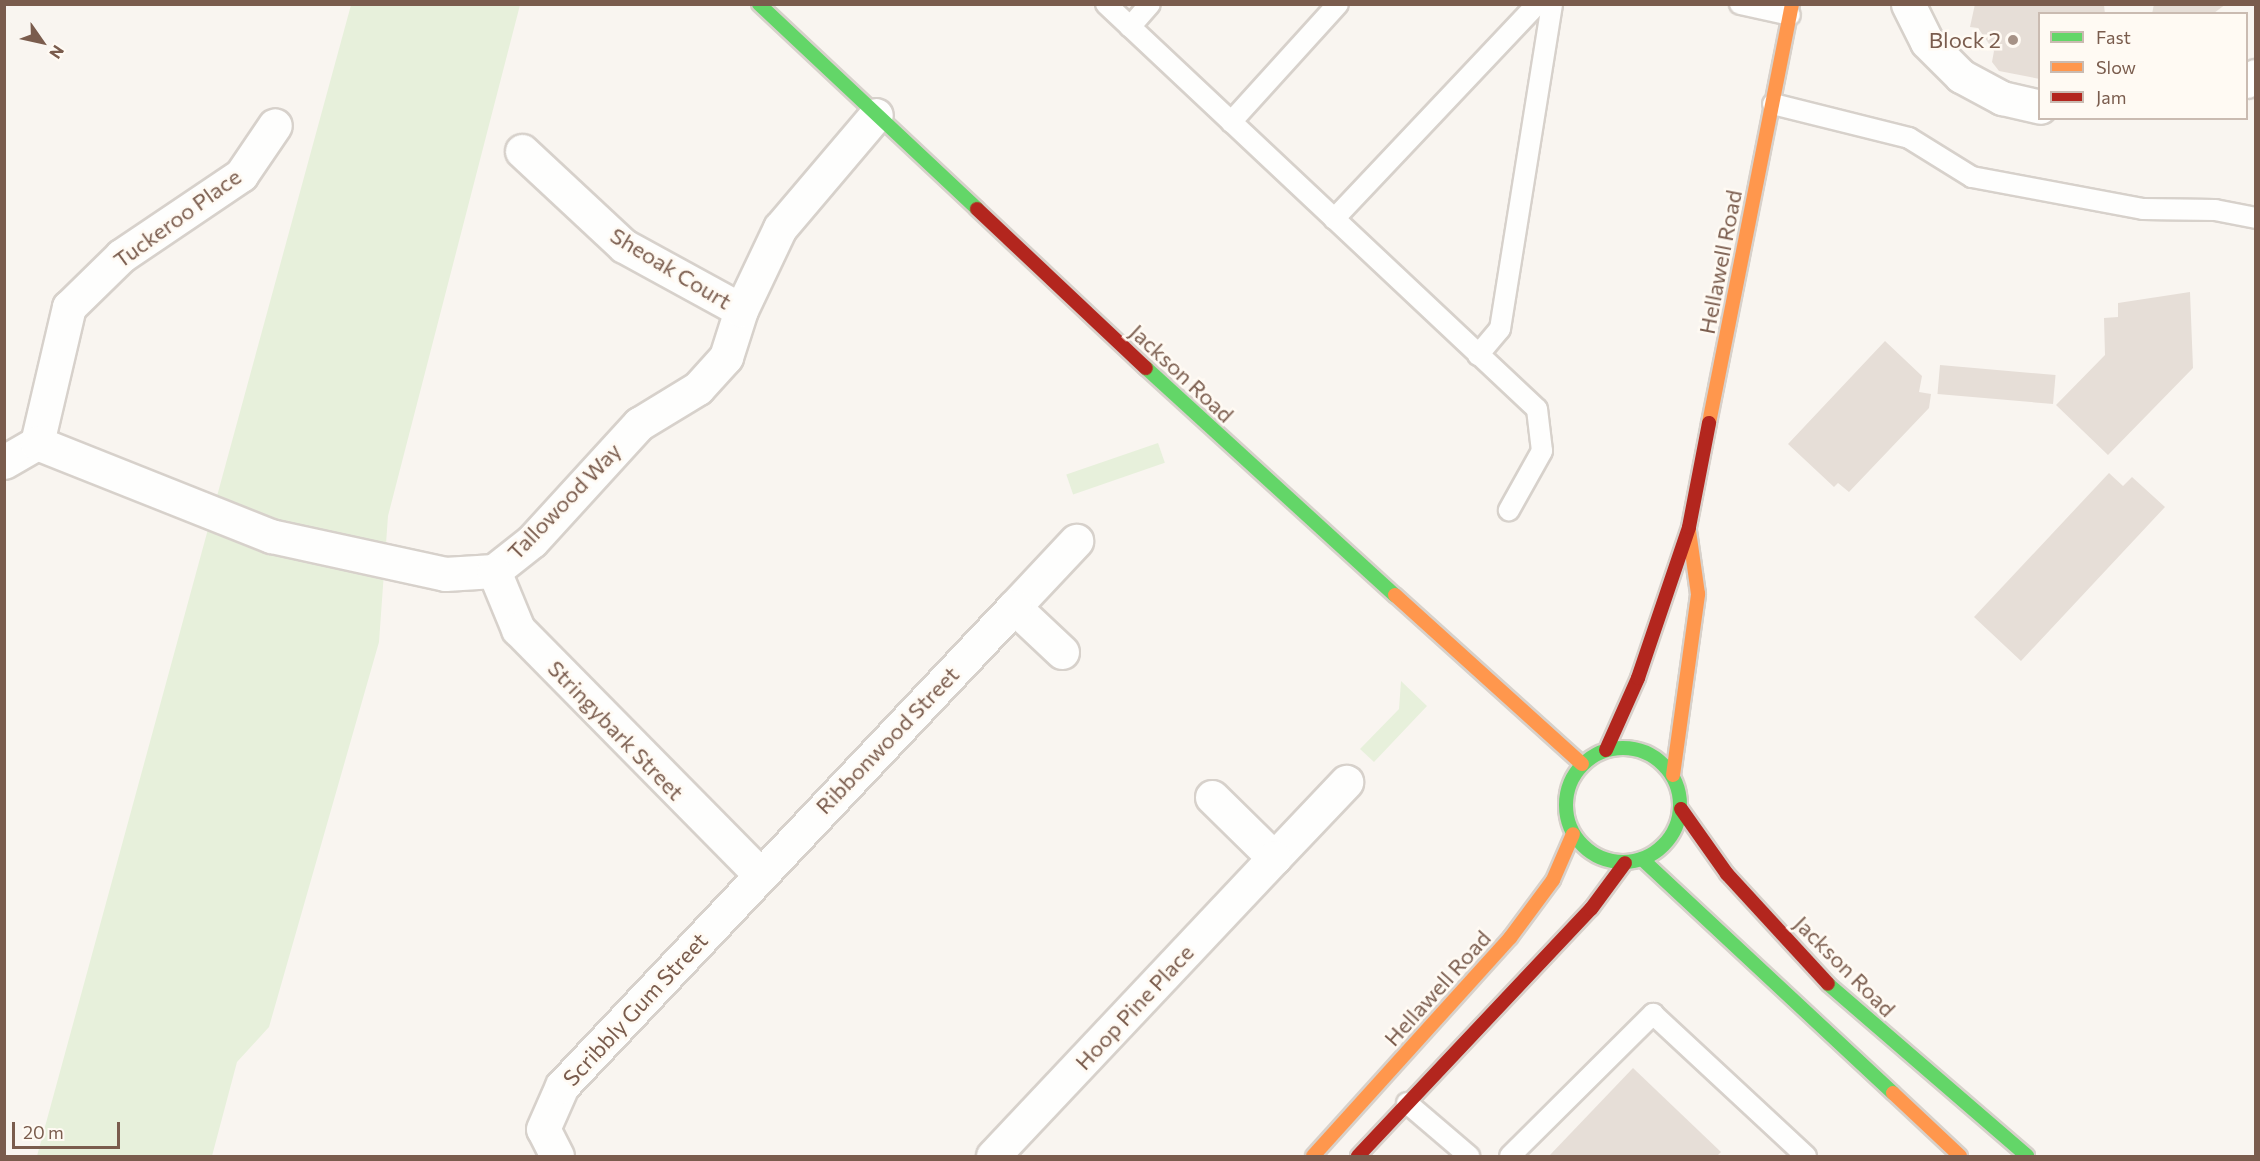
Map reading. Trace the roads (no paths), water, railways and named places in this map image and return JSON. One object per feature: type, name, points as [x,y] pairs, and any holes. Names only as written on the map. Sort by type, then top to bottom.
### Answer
[{"type":"street","name":"Jackson Road","points":[[759,4],[1189,409],[1582,764]]},
{"type":"street","points":[[1908,4],[1927,42],[1961,76],[2002,98],[2038,107]]},
{"type":"street","name":"Hellawell Road","points":[[1606,750],[1638,678],[1689,527],[1791,10]]},
{"type":"street","name":"Tallowood Way","points":[[37,443],[270,536],[446,574],[494,571],[532,541],[639,424],[699,388],[726,357],[741,310],[780,228],[876,115]]},
{"type":"street","name":"Tuckeroo Place","points":[[37,443],[69,307],[121,256],[241,175],[275,125]]},
{"type":"street","name":"Sheoak Court","points":[[522,151],[624,246],[741,310]]},
{"type":"street","points":[[4,462],[37,443]]},
{"type":"street","name":"Hellawell Road","points":[[1673,776],[1698,594],[1689,527]]},
{"type":"street","name":"Ribbonwood Street","points":[[760,874],[1076,541]]},
{"type":"street","name":"Stringybark Street","points":[[494,571],[518,629],[760,874]]},
{"type":"street","points":[[1014,607],[1062,652]]},
{"type":"street","points":[[1606,750],[1644,751],[1673,776],[1681,810],[1661,848],[1642,859],[1625,862],[1595,856],[1573,834],[1565,810],[1569,786],[1582,764],[1606,750]]},
{"type":"street","name":"Hoop Pine Place","points":[[993,1156],[1346,782]]},
{"type":"street","points":[[1212,797],[1274,858]]},
{"type":"street","name":"Jackson Road","points":[[1681,810],[1727,874],[1846,1003],[2027,1156]]},
{"type":"street","name":"Hellawell Road","points":[[1313,1156],[1510,938],[1553,880],[1573,834]]},
{"type":"street","points":[[1642,859],[1960,1156]]},
{"type":"street","points":[[1358,1156],[1591,909],[1625,862]]},
{"type":"street","name":"Scribbly Gum Street","points":[[557,1156],[543,1129],[562,1086],[760,874]]},
{"type":"lane","points":[[1106,4],[1537,409],[1542,451],[1509,510]]},
{"type":"lane","points":[[1130,27],[1150,4]]},
{"type":"lane","points":[[1231,122],[1338,4]]},
{"type":"lane","points":[[1334,219],[1537,4]]},
{"type":"lane","points":[[1478,355],[1500,330],[1552,4]]},
{"type":"lane","points":[[1740,4],[1791,10]]},
{"type":"lane","points":[[1773,104],[1909,138],[1972,177],[2143,209],[2215,210],[2256,218]]},
{"type":"lane","points":[[1510,1156],[1653,1014],[1806,1156]]},
{"type":"lane","points":[[1407,1103],[1468,1156]]},
{"type":"place","name":"Block 2","points":[[2013,40]]}]
